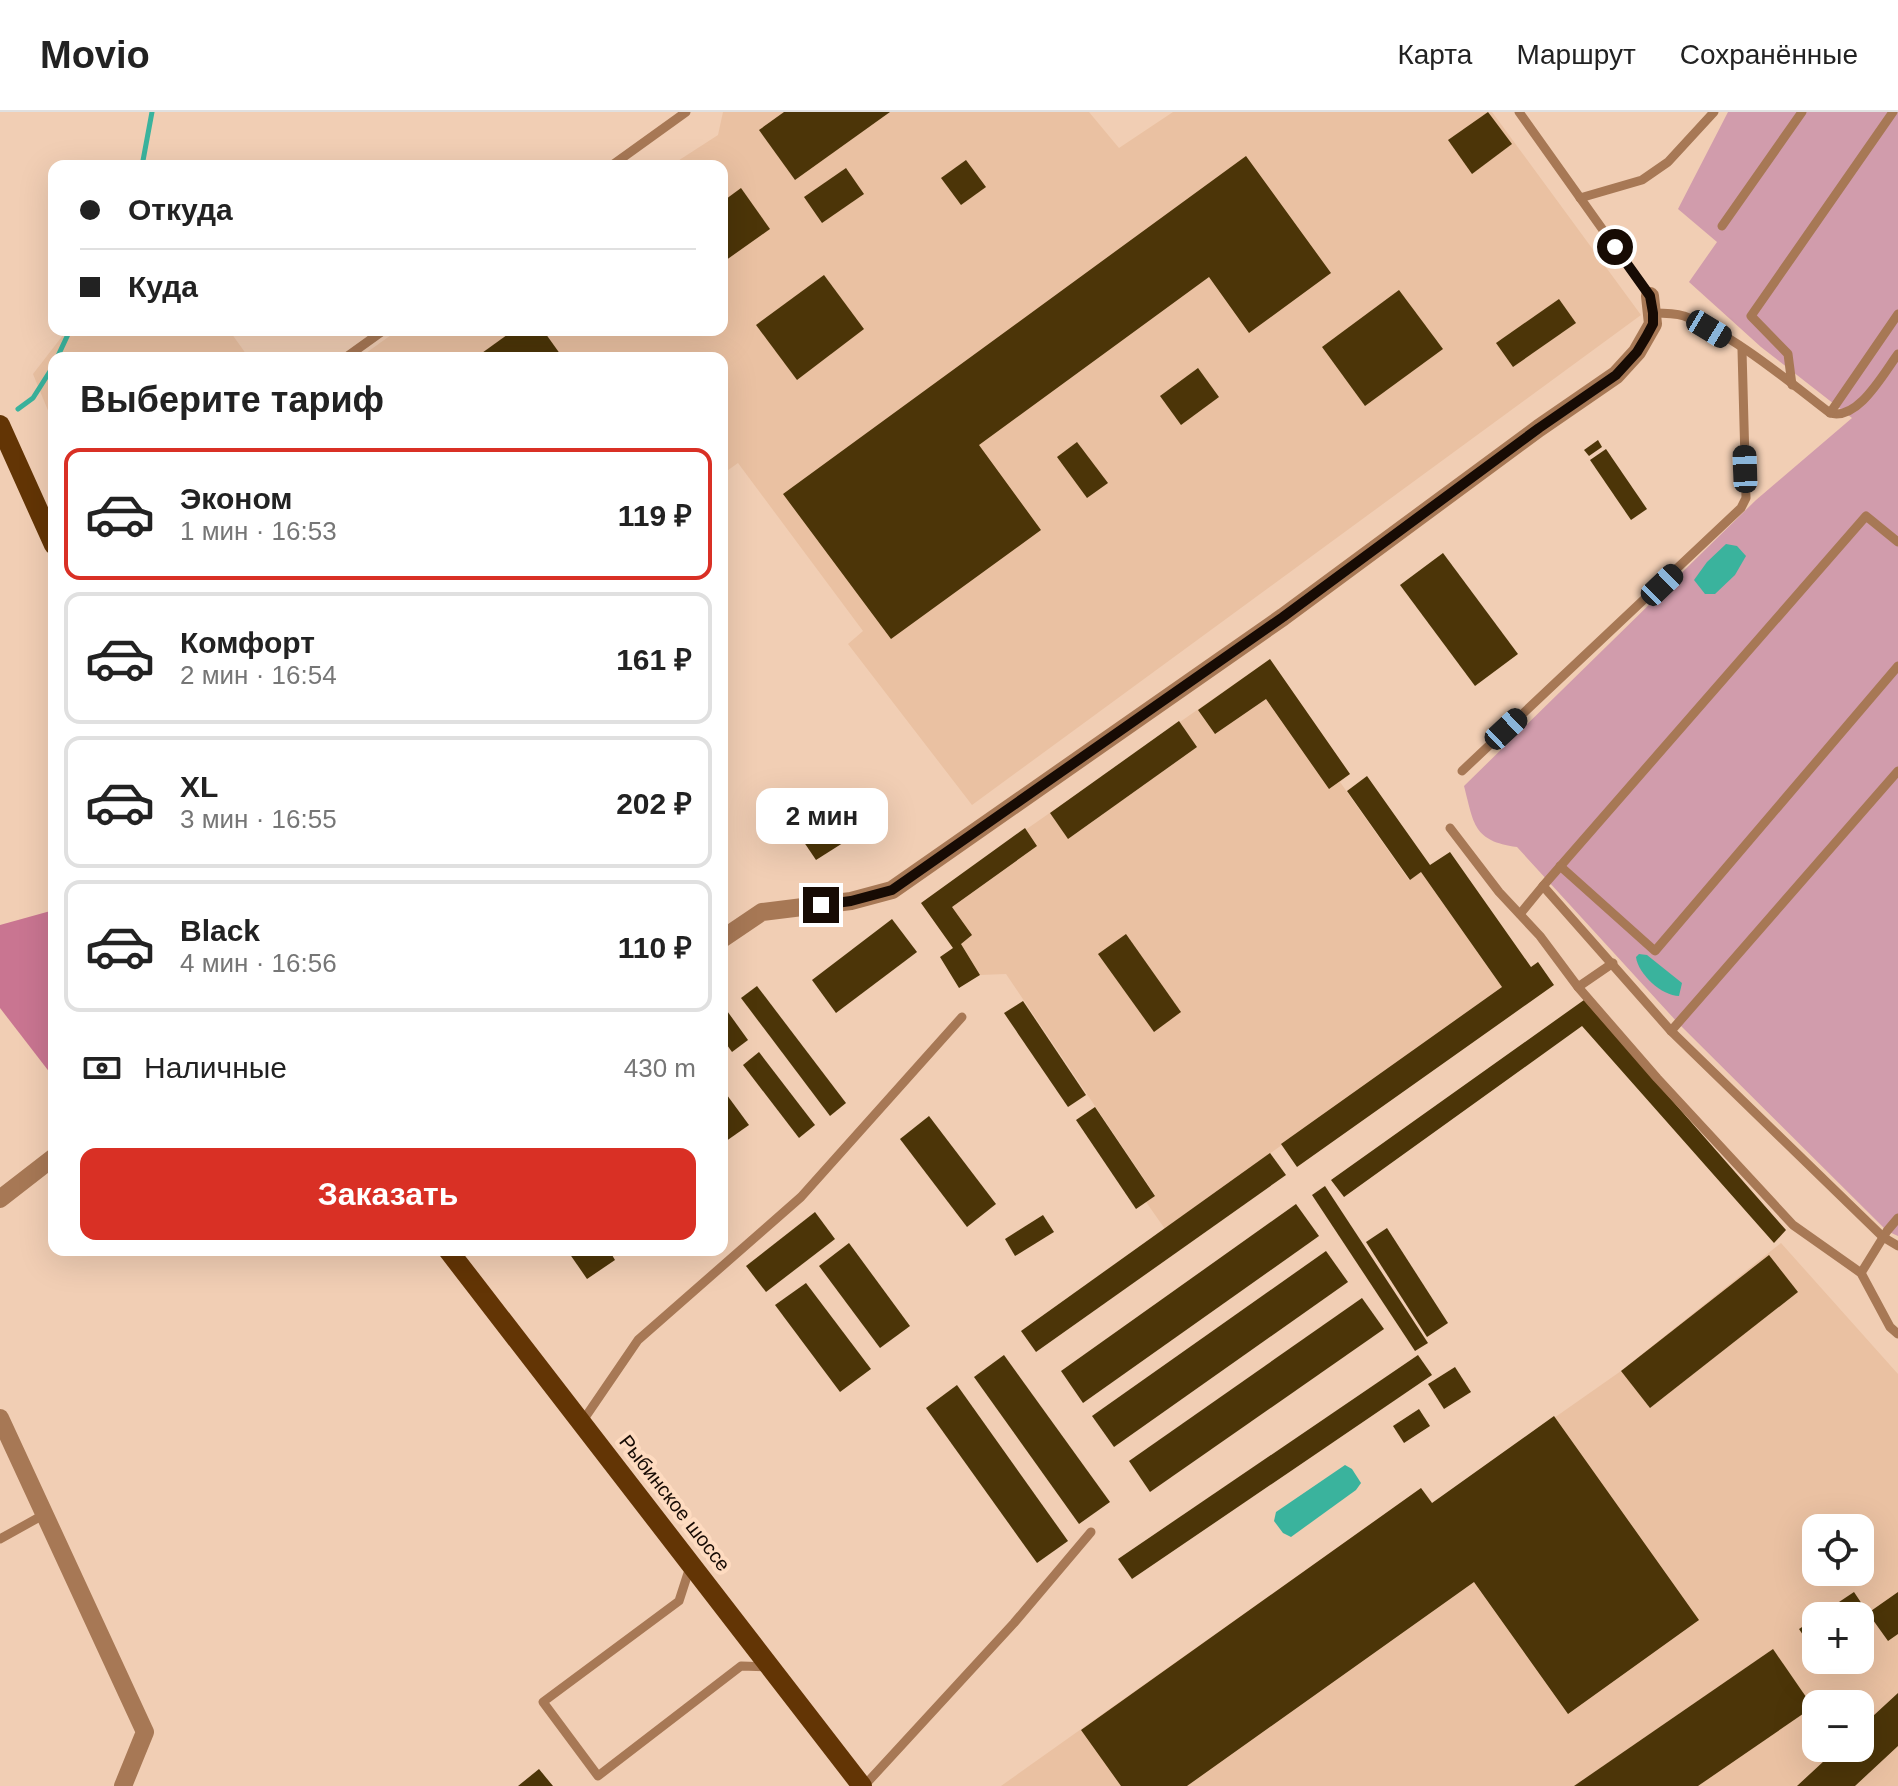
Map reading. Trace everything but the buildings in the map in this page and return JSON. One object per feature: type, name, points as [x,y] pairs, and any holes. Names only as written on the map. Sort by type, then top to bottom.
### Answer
[{"type":"main road","points":[[0,425],[48,532]]},
{"type":"main road","name":"Рыбинское шоссе","points":[[453,1256],[863,1786]]},
{"type":"street","points":[[728,935],[762,912],[851,901],[892,890],[1283,617],[1616,375],[1642,344],[1653,324],[1651,304]]},
{"type":"street","points":[[0,1199],[48,1162]]},
{"type":"street","points":[[0,1418],[145,1732],[123,1786]]},
{"type":"lane","points":[[619,160],[686,112]]},
{"type":"lane","points":[[1519,112],[1651,304],[1684,317],[1742,350],[1830,413],[1840,416],[1854,411],[1898,354]]},
{"type":"lane","points":[[1580,198],[1642,180],[1668,162],[1714,112]]},
{"type":"lane","points":[[1722,226],[1802,112]]},
{"type":"lane","points":[[1792,385],[1788,354],[1751,316],[1893,112]]},
{"type":"lane","points":[[1830,413],[1898,314]]},
{"type":"lane","points":[[353,352],[376,336]]},
{"type":"lane","points":[[1462,771],[1741,508],[1746,498],[1742,350]]},
{"type":"lane","points":[[1520,914],[1866,516],[1898,542]]},
{"type":"lane","points":[[1560,866],[1655,951],[1898,666]]},
{"type":"lane","points":[[1671,1031],[1898,771]]},
{"type":"lane","points":[[1450,828],[1499,892],[1540,936],[1578,987],[1657,1078],[1793,1225],[1861,1273],[1890,1327],[1898,1334]]},
{"type":"lane","points":[[1543,886],[1671,1031],[1883,1237],[1898,1246]]},
{"type":"lane","points":[[1578,987],[1613,963]]},
{"type":"lane","points":[[582,1422],[638,1340],[801,1197],[962,1017]]},
{"type":"lane","points":[[1861,1273],[1898,1218]]},
{"type":"lane","points":[[0,1539],[45,1514]]},
{"type":"lane","points":[[863,1786],[1014,1623],[1091,1532]]},
{"type":"lane","points":[[691,1563],[679,1601],[543,1702],[598,1776],[741,1666],[770,1668]]},
{"type":"shaded area","points":[[723,112],[1089,112],[1119,148],[1173,112],[1492,112],[1641,315],[972,805],[848,644],[863,631],[738,463],[728,470],[728,352],[367,352],[390,336],[728,336],[728,160],[679,160],[718,135]]},
{"type":"shaded area","points":[[1728,112],[1898,112],[1898,1236],[1887,1231],[1678,1023],[1517,847],[1484,835],[1474,820],[1464,786],[1756,500],[1852,418],[1761,347],[1689,282],[1717,242],[1678,209]]},
{"type":"shaded area","points":[[62,336],[233,336],[245,352],[50,352]]},
{"type":"shaded area","points":[[48,355],[48,410],[33,374]]},
{"type":"shaded area","points":[[1270,659],[1350,774],[1340,782],[1409,880],[1421,872],[1502,987],[1165,1229],[1146,1202],[1155,1195],[1006,974],[980,975],[961,944],[953,948],[921,903]]},
{"type":"shaded area","points":[[48,912],[48,1070],[0,1008],[0,925]]},
{"type":"shaded area","points":[[1781,1243],[1898,1374],[1898,1786],[1001,1786],[1421,1488],[1433,1503],[1621,1371]]},
{"type":"water","points":[[1726,544],[1737,546],[1746,556],[1735,575],[1715,594],[1705,594],[1694,580]]},
{"type":"water","points":[[1639,954],[1647,955],[1682,983],[1679,996],[1658,988],[1646,977],[1638,964],[1636,957]]},
{"type":"water","points":[[1345,1465],[1352,1469],[1361,1483],[1356,1490],[1291,1537],[1283,1533],[1274,1521],[1276,1512]]},
{"type":"waterway","points":[[143,160],[152,112]]},
{"type":"waterway","points":[[60,352],[67,336]]},
{"type":"waterway","points":[[18,409],[33,398],[48,374]]},
{"type":"route","points":[[821,905],[892,890],[1283,617],[1616,375],[1646,337],[1653,324],[1653,313],[1650,296],[1615,247]]}]
